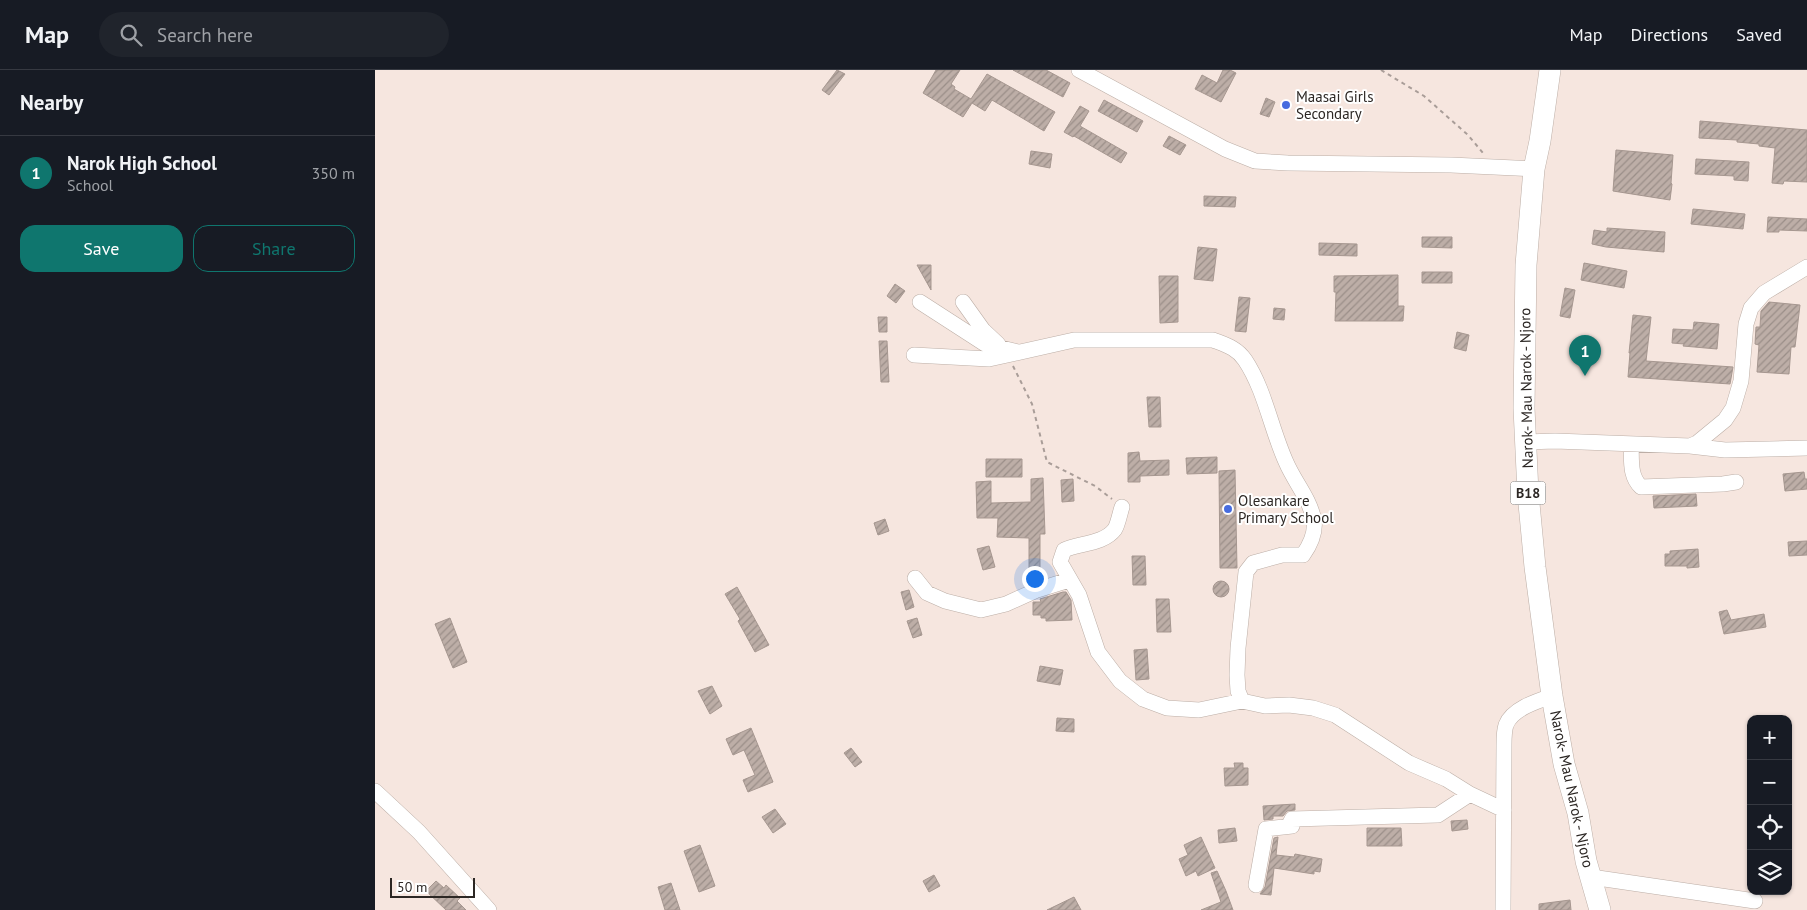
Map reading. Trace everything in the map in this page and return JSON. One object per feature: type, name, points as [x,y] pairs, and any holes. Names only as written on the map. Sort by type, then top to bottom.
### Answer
[{"type":"highway","name":"Narok- Mau Narok - Njoro","points":[[1549,70],[1540,141],[1534,169],[1526,265],[1524,347],[1531,537],[1552,696],[1564,764],[1578,813],[1586,861],[1600,910]]},
{"type":"street","points":[[1079,70],[1225,149],[1255,160],[1279,163],[1451,165],[1534,169]]},
{"type":"street","points":[[1690,446],[1725,420],[1733,408],[1741,381],[1746,324],[1751,308],[1764,293],[1807,267]]},
{"type":"street","points":[[920,302],[985,344],[1003,352],[1021,353],[1074,340],[1105,342],[1195,339],[1213,340],[1235,348],[1244,359],[1262,397],[1287,464],[1306,496],[1314,522],[1311,544],[1303,555],[1281,555],[1253,563],[1246,572],[1237,675],[1238,691],[1242,701]]},
{"type":"street","points":[[963,302],[983,330],[1003,352]]},
{"type":"street","points":[[914,354],[989,359],[1003,352]]},
{"type":"street","points":[[1526,442],[1555,441],[1690,446],[1725,450],[1807,448]]},
{"type":"street","points":[[1631,444],[1632,472],[1635,482],[1641,486],[1664,487],[1736,482]]},
{"type":"street","points":[[1121,507],[1115,529],[1097,542],[1076,545],[1064,550],[1060,562],[1079,595],[1085,617],[1099,652],[1120,681],[1143,699],[1167,708],[1199,710],[1242,701],[1265,706],[1289,705],[1313,708],[1335,715],[1409,763],[1446,779],[1470,794],[1504,810]]},
{"type":"street","points":[[915,578],[927,593],[981,610],[1006,604],[1037,590],[1069,580]]},
{"type":"street","points":[[1503,910],[1504,745],[1506,726],[1511,716],[1552,696]]},
{"type":"street","points":[[375,791],[419,832],[489,910]]},
{"type":"street","points":[[1256,885],[1266,829],[1291,826],[1293,819],[1299,818],[1438,815],[1470,794]]},
{"type":"street","points":[[1591,877],[1755,901]]},
{"type":"path","points":[[1381,70],[1424,96],[1468,134],[1494,167]]},
{"type":"path","points":[[1003,352],[1016,370],[1031,404],[1047,462],[1095,486],[1121,507]]},
{"type":"building","points":[[837,70],[845,74],[829,95],[822,90]]},
{"type":"building","points":[[936,70],[960,70],[951,84],[955,87],[954,89],[971,99],[987,74],[1055,112],[1044,131],[992,100],[985,111],[972,103],[963,117],[923,93]]},
{"type":"building","points":[[1013,70],[1046,70],[1070,83],[1063,97]]},
{"type":"building","points":[[1223,70],[1230,70],[1236,73],[1221,102],[1195,89],[1202,75],[1217,83]]},
{"type":"building","points":[[1266,98],[1275,102],[1269,117],[1260,114]]},
{"type":"building","points":[[1104,100],[1143,121],[1137,132],[1098,111]]},
{"type":"building","points":[[1080,106],[1089,111],[1080,126],[1127,153],[1121,163],[1064,132]]},
{"type":"building","points":[[1700,121],[1807,130],[1807,182],[1784,181],[1783,184],[1772,183],[1775,148],[1737,142],[1737,140],[1699,138]]},
{"type":"building","points":[[1169,136],[1186,145],[1180,155],[1163,146]]},
{"type":"building","points":[[1616,150],[1673,155],[1670,200],[1613,191]]},
{"type":"building","points":[[1031,151],[1052,154],[1050,168],[1029,164]]},
{"type":"building","points":[[1696,159],[1749,162],[1748,181],[1734,180],[1734,176],[1695,174]]},
{"type":"building","points":[[1204,196],[1236,197],[1235,207],[1204,206]]},
{"type":"building","points":[[1693,209],[1745,214],[1743,229],[1691,224]]},
{"type":"building","points":[[1768,217],[1807,219],[1807,231],[1779,230],[1779,232],[1767,232]]},
{"type":"building","points":[[1607,228],[1665,232],[1664,252],[1592,244],[1594,230],[1607,232]]},
{"type":"building","points":[[1422,237],[1452,237],[1452,248],[1422,247]]},
{"type":"building","points":[[1319,243],[1357,244],[1357,256],[1319,255]]},
{"type":"building","points":[[1198,247],[1217,249],[1213,281],[1194,279]]},
{"type":"building","points":[[1584,263],[1627,271],[1624,288],[1581,280]]},
{"type":"building","points":[[917,265],[931,265],[931,290]]},
{"type":"building","points":[[1422,272],[1452,272],[1452,283],[1422,283]]},
{"type":"building","points":[[1398,275],[1398,306],[1404,306],[1403,321],[1335,321],[1336,292],[1334,292],[1334,276]]},
{"type":"building","points":[[1159,276],[1178,276],[1178,322],[1160,323]]},
{"type":"building","points":[[895,284],[905,291],[896,303],[887,296]]},
{"type":"building","points":[[1565,288],[1575,290],[1570,318],[1560,316]]},
{"type":"building","points":[[1239,297],[1250,298],[1246,332],[1235,331]]},
{"type":"building","points":[[1769,302],[1800,305],[1795,347],[1791,347],[1789,374],[1757,372],[1759,345],[1755,344],[1756,327],[1760,327],[1761,311]]},
{"type":"building","points":[[1274,308],[1285,309],[1284,320],[1273,319]]},
{"type":"building","points":[[1633,315],[1651,317],[1646,361],[1733,367],[1730,384],[1628,377]]},
{"type":"building","points":[[878,317],[887,317],[887,332],[879,332]]},
{"type":"building","points":[[1694,322],[1719,324],[1717,349],[1683,346],[1684,344],[1672,343],[1673,329],[1693,330]]},
{"type":"building","points":[[1457,332],[1469,335],[1466,351],[1454,348]]},
{"type":"building","points":[[879,341],[887,341],[889,382],[881,382]]},
{"type":"building","points":[[1147,397],[1160,397],[1161,427],[1149,427]]},
{"type":"building","points":[[1139,452],[1140,461],[1169,460],[1169,475],[1140,476],[1140,482],[1128,482],[1128,453]]},
{"type":"building","points":[[1217,457],[1217,473],[1187,474],[1186,458]]},
{"type":"building","points":[[986,459],[1022,459],[1022,477],[986,477]]},
{"type":"building","points":[[1235,470],[1237,568],[1220,568],[1219,471]]},
{"type":"building","points":[[1804,472],[1805,479],[1807,479],[1807,489],[1785,491],[1783,474]]},
{"type":"building","points":[[1043,478],[1045,534],[1040,534],[1040,577],[1046,577],[1029,583],[1029,538],[997,537],[998,518],[977,518],[976,482],[991,481],[991,503],[1031,502],[1031,479]]},
{"type":"building","points":[[1073,479],[1074,501],[1062,502],[1061,480]]},
{"type":"building","points":[[1696,494],[1697,506],[1654,508],[1653,496]]},
{"type":"building","points":[[885,519],[889,531],[878,535],[874,523]]},
{"type":"building","points":[[1807,541],[1807,555],[1789,556],[1788,542]]},
{"type":"building","points":[[989,546],[995,567],[983,570],[977,549]]},
{"type":"building","points":[[1698,549],[1699,567],[1665,566],[1665,554],[1670,554],[1670,551]]},
{"type":"building","points":[[1132,556],[1145,556],[1146,585],[1133,585]]},
{"type":"building","points":[[1221,581],[1227,583],[1229,589],[1227,595],[1221,597],[1215,595],[1213,589],[1215,583]]},
{"type":"building","points":[[737,587],[769,645],[755,652],[738,621],[740,619],[725,594]]},
{"type":"building","points":[[909,590],[914,607],[906,610],[901,592]]},
{"type":"building","points":[[1066,592],[1071,600],[1072,620],[1046,621],[1046,618],[1041,618],[1041,615],[1033,615],[1033,602],[1041,602],[1040,599]]},
{"type":"building","points":[[1156,599],[1169,599],[1171,632],[1157,632]]},
{"type":"building","points":[[1727,610],[1731,620],[1764,614],[1766,627],[1724,634],[1719,612]]},
{"type":"building","points":[[450,618],[467,662],[453,668],[435,624]]},
{"type":"building","points":[[917,618],[922,635],[913,638],[907,621]]},
{"type":"building","points":[[1147,649],[1149,679],[1136,680],[1134,650]]},
{"type":"building","points":[[1040,666],[1063,670],[1060,685],[1037,681]]},
{"type":"building","points":[[712,686],[722,706],[710,714],[698,691]]},
{"type":"building","points":[[1057,718],[1074,719],[1074,732],[1056,731]]},
{"type":"building","points":[[751,728],[773,782],[748,792],[743,780],[755,775],[744,750],[733,755],[726,739]]},
{"type":"building","points":[[851,748],[862,762],[855,767],[844,753]]},
{"type":"building","points":[[1234,763],[1243,763],[1243,768],[1248,768],[1248,785],[1225,786],[1224,768],[1235,768]]},
{"type":"building","points":[[1295,804],[1295,810],[1287,811],[1283,816],[1273,816],[1273,819],[1264,820],[1263,806]]},
{"type":"building","points":[[775,809],[786,824],[773,833],[762,817]]},
{"type":"building","points":[[1467,820],[1468,829],[1452,831],[1451,821]]},
{"type":"building","points":[[1235,828],[1237,841],[1219,843],[1218,830]]},
{"type":"building","points":[[1367,828],[1401,828],[1402,846],[1367,846]]},
{"type":"building","points":[[1201,837],[1215,868],[1198,876],[1196,871],[1186,876],[1179,859],[1188,855],[1184,845]]},
{"type":"building","points":[[1278,837],[1276,855],[1294,857],[1295,854],[1322,859],[1320,872],[1314,871],[1314,874],[1274,868],[1271,895],[1260,894],[1265,887],[1274,838]]},
{"type":"building","points":[[700,845],[715,886],[699,892],[684,851]]},
{"type":"building","points":[[1217,871],[1233,910],[1201,910],[1221,902],[1211,873]]},
{"type":"building","points":[[934,875],[940,886],[929,892],[923,881]]},
{"type":"building","points":[[436,881],[444,888],[446,885],[460,898],[457,901],[466,910],[446,910],[426,891]]},
{"type":"building","points":[[671,883],[680,910],[665,910],[658,887]]},
{"type":"building","points":[[1074,897],[1081,910],[1047,910]]},
{"type":"building","points":[[1570,900],[1571,910],[1539,910],[1539,904]]},
{"type":"place","name":"Maasai Girls Secondary","points":[[1286,105]]},
{"type":"place","name":"Narok High School","points":[[1585,376]]},
{"type":"place","name":"Olesankare Primary School","points":[[1228,509]]}]
